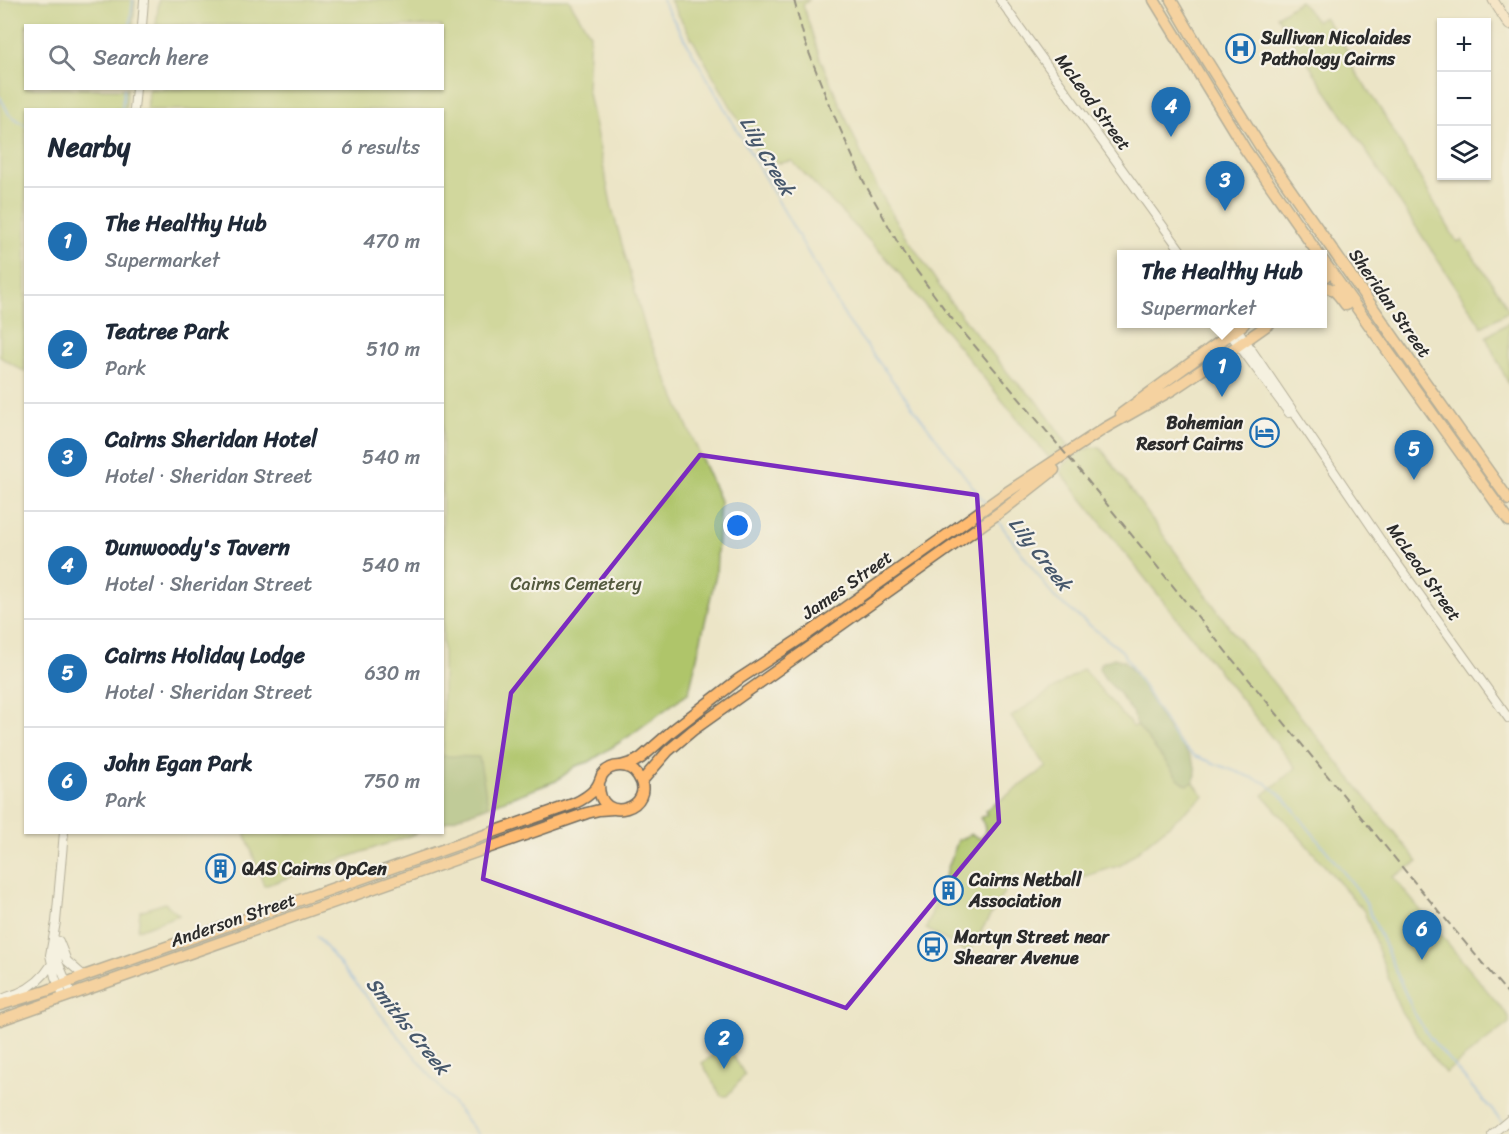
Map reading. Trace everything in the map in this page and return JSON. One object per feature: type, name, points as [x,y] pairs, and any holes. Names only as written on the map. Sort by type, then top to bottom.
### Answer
[{"type":"main road","points":[[1154,0],[1245,149],[1314,250]]},
{"type":"main road","name":"Sheridan Street","points":[[1172,0],[1197,45],[1260,146],[1509,500]]},
{"type":"main road","points":[[1493,0],[1509,25]]},
{"type":"main road","points":[[1186,52],[1197,45]]},
{"type":"main road","points":[[1327,268],[1340,262]]},
{"type":"main road","name":"Sheridan Street","points":[[1327,272],[1509,521]]},
{"type":"main road","points":[[1327,288],[1336,291],[1397,373],[1408,380],[1419,375]]},
{"type":"main road","name":"James Street","points":[[1106,428],[1131,405],[1235,328]]},
{"type":"main road","name":"James Street","points":[[641,782],[663,756],[693,730],[987,514],[995,501],[1051,467],[1106,428],[1172,390],[1264,328]]},
{"type":"main road","name":"James Street","points":[[621,766],[641,758],[739,679],[987,514],[1003,510],[1051,467]]},
{"type":"main road","points":[[621,766],[632,770],[641,782],[641,795],[635,804],[624,809],[608,806],[603,801],[598,785],[607,771],[621,766]]},
{"type":"main road","name":"Anderson Street","points":[[0,1005],[573,804],[585,798],[598,785]]},
{"type":"main road","name":"Anderson Street","points":[[0,1020],[593,811],[614,808]]},
{"type":"street","points":[[142,24],[144,0]]},
{"type":"street","name":"McLeod Street","points":[[1000,0],[1180,250]]},
{"type":"street","points":[[134,108],[136,90]]},
{"type":"street","name":"McLeod Street","points":[[1160,224],[1175,250]]},
{"type":"street","name":"McLeod Street","points":[[1236,328],[1243,343],[1509,719]]},
{"type":"street","points":[[63,984],[51,965],[50,951],[56,922],[64,834]]},
{"type":"street","points":[[56,922],[58,962],[68,997]]},
{"type":"street","points":[[57,935],[67,961],[84,976]]},
{"type":"street","points":[[0,1000],[34,984],[51,965]]},
{"type":"street","points":[[1495,1131],[1509,1120]]},
{"type":"highlighted area","points":[[700,455],[977,495],[999,822],[846,1008],[483,879],[511,693]]},
{"type":"green space","points":[[0,0],[135,0],[133,24],[24,24],[24,90],[127,90],[126,108],[24,108],[24,371],[0,357]]},
{"type":"green space","name":"Cairns Cemetery","points":[[159,0],[569,0],[590,34],[587,88],[612,208],[646,331],[720,501],[716,574],[689,692],[628,737],[589,762],[576,766],[556,781],[444,823],[444,108],[147,108],[149,90],[444,90],[444,24],[156,24]]},
{"type":"green space","points":[[670,0],[809,0],[803,5],[820,58],[869,172],[895,219],[948,299],[1012,378],[1038,402],[1068,445],[1049,458],[888,260],[792,161],[779,163],[758,154]]},
{"type":"green space","points":[[1300,1],[1316,21],[1324,17],[1348,51],[1344,55],[1381,110],[1457,242],[1462,240],[1509,311],[1482,327],[1277,16]]},
{"type":"green space","points":[[1509,322],[1509,385],[1486,337]]},
{"type":"green space","points":[[1093,447],[1103,451],[1235,635],[1418,862],[1393,877],[1509,1017],[1509,1023],[1445,1073],[1400,1010],[1364,911],[1263,795],[1296,768],[1062,474],[1062,469],[1067,462]]},
{"type":"green space","points":[[1114,658],[1124,661],[1137,676],[1167,727],[1190,756],[1195,766],[1196,775],[1193,782],[1187,785],[1178,778],[1137,725],[1132,712],[1116,690],[1105,679],[1099,669],[1101,663]]},
{"type":"green space","points":[[1083,669],[1133,727],[1137,725],[1178,778],[1186,784],[1193,782],[1204,796],[1121,865],[1057,885],[1015,874],[968,953],[926,929],[958,840],[971,834],[981,839],[985,828],[980,818],[987,814],[985,811],[1047,767],[1011,717]]},
{"type":"green space","points":[[444,756],[479,757],[488,806],[444,823]]},
{"type":"green space","points":[[246,834],[415,834],[264,886]]},
{"type":"green space","points":[[165,903],[179,915],[138,930],[140,911]]},
{"type":"green space","points":[[727,1046],[745,1075],[727,1096],[721,1096],[702,1063]]},
{"type":"waterway","points":[[130,24],[133,0]]},
{"type":"waterway","name":"Lily Creek","points":[[662,0],[847,320],[986,504]]},
{"type":"waterway","points":[[122,108],[124,90]]},
{"type":"waterway","points":[[0,97],[9,114],[24,125]]},
{"type":"waterway","name":"Lily Creek","points":[[996,518],[1054,597],[1122,651],[1178,742],[1195,756],[1266,783],[1285,799],[1366,903],[1414,1013],[1430,1038],[1503,1123]]},
{"type":"waterway","name":"Smiths Creek","points":[[317,936],[478,1134]]},
{"type":"railway","points":[[794,0],[805,42],[828,102],[864,182],[903,252],[948,314],[1080,471],[1509,995]]},
{"type":"place","name":"Sullivan Nicolaides Pathology Cairns","points":[[1240,48]]},
{"type":"place","name":"Dunwoody's Tavern","points":[[1171,137]]},
{"type":"place","name":"Cairns Sheridan Hotel","points":[[1225,211]]},
{"type":"place","name":"The Healthy Hub","points":[[1222,397]]},
{"type":"place","name":"Bohemian Resort Cairns","points":[[1264,433]]},
{"type":"place","name":"Cairns Holiday Lodge","points":[[1414,480]]},
{"type":"place","name":"QAS Cairns OpCen","points":[[221,869]]},
{"type":"place","name":"Cairns Netball Association","points":[[948,890]]},
{"type":"place","name":"Martyn Street near Shearer Avenue","points":[[933,947]]},
{"type":"place","name":"John Egan Park","points":[[1422,960]]},
{"type":"place","name":"Teatree Park","points":[[724,1069]]}]
